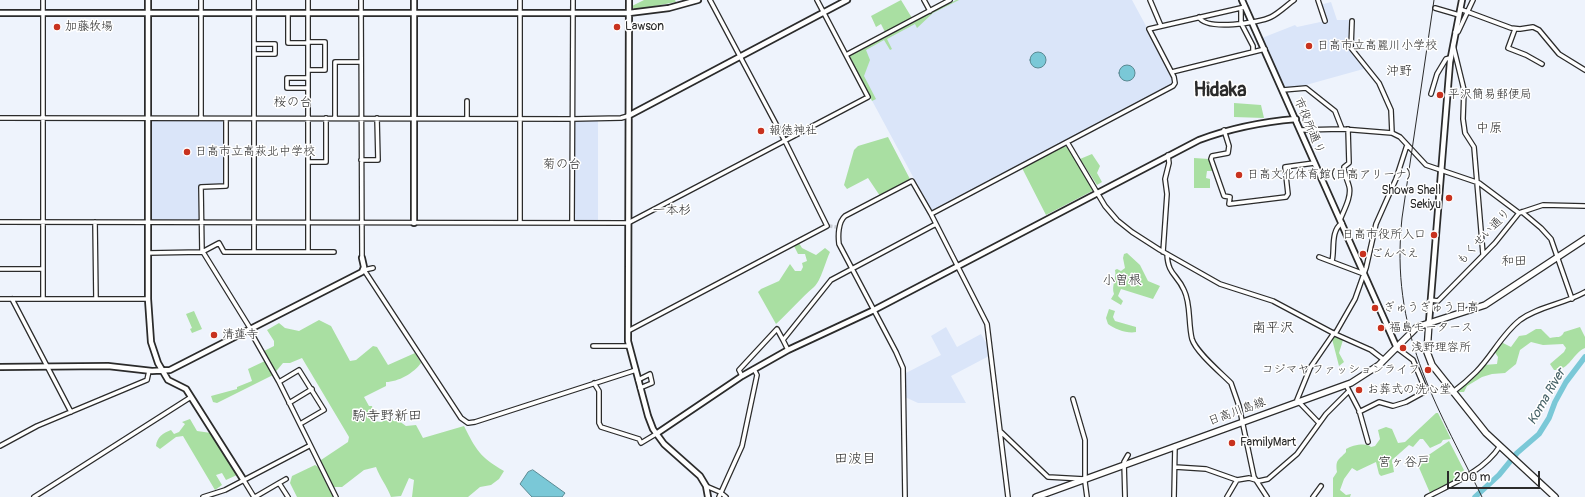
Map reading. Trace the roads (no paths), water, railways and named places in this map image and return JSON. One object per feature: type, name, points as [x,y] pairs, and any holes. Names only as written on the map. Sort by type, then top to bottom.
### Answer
[{"type":"main road","name":"日高川島線","points":[[1036,497],[1346,385],[1362,377],[1384,360],[1417,327],[1485,304],[1585,239]]},
{"type":"main road","points":[[1429,322],[1426,344],[1428,359],[1486,433],[1555,497]]},
{"type":"street","points":[[43,0],[43,299]]},
{"type":"street","points":[[148,0],[148,299],[151,342],[158,363],[168,380],[186,389],[255,497],[286,479]]},
{"type":"street","points":[[201,0],[201,118]]},
{"type":"street","points":[[254,0],[254,252]]},
{"type":"street","points":[[308,0],[308,252]]},
{"type":"street","points":[[360,0],[361,222],[362,258],[364,270],[461,418],[466,422],[475,422],[636,370]]},
{"type":"street","points":[[414,0],[414,223]]},
{"type":"street","points":[[520,0],[520,222]]},
{"type":"street","points":[[572,222],[573,0]]},
{"type":"street","points":[[629,0],[628,346],[648,416],[656,434],[664,444],[700,476],[706,486],[708,497]]},
{"type":"street","points":[[0,13],[629,13],[669,8],[698,0]]},
{"type":"street","points":[[628,331],[828,226],[785,140],[710,0]]},
{"type":"street","points":[[0,222],[628,223],[868,97],[817,0]]},
{"type":"street","points":[[0,118],[621,118],[628,116],[847,0]]},
{"type":"street","points":[[924,0],[930,11]]},
{"type":"street","points":[[846,55],[950,0]]},
{"type":"street","points":[[1150,0],[1161,26]]},
{"type":"street","name":"市役所通り","points":[[1242,0],[1243,7],[1254,23],[1397,348]]},
{"type":"street","points":[[1199,17],[1201,21],[1206,24],[1214,25],[1254,23],[1272,17],[1294,0]]},
{"type":"street","points":[[1318,0],[1325,21]]},
{"type":"street","points":[[1429,322],[1450,58],[1462,0]]},
{"type":"street","points":[[1455,32],[1458,32],[1473,0]]},
{"type":"street","points":[[931,214],[1174,86],[1176,83],[1172,72],[1149,29],[1243,7],[1241,23],[1252,46],[1253,52]]},
{"type":"street","points":[[1435,8],[1459,15]]},
{"type":"street","points":[[1460,9],[1515,29],[1532,28],[1539,30],[1559,54],[1585,70]]},
{"type":"street","points":[[288,13],[288,43],[326,42],[325,70],[308,70]]},
{"type":"street","points":[[1352,20],[1351,48],[1379,83],[1388,102],[1392,133]]},
{"type":"street","points":[[1515,29],[1508,48],[1526,55],[1542,64]]},
{"type":"street","points":[[254,44],[275,44],[275,54],[254,54]]},
{"type":"street","points":[[1453,45],[1455,46],[1464,90],[1463,119],[1465,133],[1474,145],[1483,254]]},
{"type":"street","points":[[1172,72],[1265,48]]},
{"type":"street","points":[[1431,94],[1437,74],[1446,59],[1450,58]]},
{"type":"street","points":[[335,118],[335,62],[360,62]]},
{"type":"street","points":[[307,78],[287,78],[287,88],[307,88]]},
{"type":"street","points":[[1283,90],[1306,88],[1335,111],[1342,129]]},
{"type":"street","points":[[467,101],[467,118]]},
{"type":"street","points":[[308,162],[326,162],[326,118]]},
{"type":"street","points":[[361,160],[378,160],[377,118]]},
{"type":"street","points":[[226,119],[226,186],[202,186],[201,222],[203,252],[279,382],[309,446],[336,497]]},
{"type":"street","points":[[594,383],[599,391],[599,423],[601,427],[639,439],[641,443],[742,376],[788,350],[874,310],[1168,155],[1224,130],[1265,121],[1296,119]]},
{"type":"street","points":[[1332,261],[1334,236],[1341,222],[1349,194],[1349,186],[1344,171],[1344,167],[1349,163],[1348,129]]},
{"type":"street","points":[[1300,130],[1348,129],[1392,133],[1400,137],[1426,165],[1478,183],[1546,232],[1551,239],[1572,299]]},
{"type":"street","points":[[1224,130],[1229,146],[1228,153],[1212,156],[1211,159],[1224,196],[1230,197],[1229,204],[1286,197],[1288,194],[1286,168],[1314,162]]},
{"type":"street","points":[[1067,142],[1097,192],[1112,214],[1124,227],[1165,253],[1220,284],[1273,301],[1334,334],[1371,350],[1384,360]]},
{"type":"street","points":[[1320,423],[1298,402],[1297,399],[1310,368],[1334,334],[1355,299],[1364,274],[1376,224],[1396,179],[1407,145]]},
{"type":"street","points":[[1168,155],[1169,163],[1165,179],[1167,194],[1165,253],[1168,266],[1185,294],[1194,344],[1230,383],[1239,406],[1256,480],[1267,497]]},
{"type":"street","points":[[905,497],[903,368],[839,244],[838,227],[846,216],[912,182],[958,265],[987,324],[1008,497]]},
{"type":"street","name":"もくせい通り","points":[[1431,300],[1438,301],[1520,213],[1543,205],[1585,206]]},
{"type":"street","points":[[95,222],[96,299]]},
{"type":"street","points":[[783,340],[827,283],[852,268],[936,224]]},
{"type":"street","points":[[148,253],[203,252],[219,243],[224,252],[334,252]]},
{"type":"street","points":[[1319,257],[1364,274]]},
{"type":"street","points":[[0,367],[108,366],[163,371],[178,367],[364,270],[373,268]]},
{"type":"street","points":[[0,269],[43,269]]},
{"type":"street","points":[[1453,392],[1476,372],[1514,325],[1534,312],[1572,299],[1585,292]]},
{"type":"street","points":[[12,298],[71,412]]},
{"type":"street","points":[[0,299],[148,299]]},
{"type":"street","points":[[742,376],[739,370],[777,329],[788,350]]},
{"type":"street","points":[[593,346],[628,346]]},
{"type":"street","points":[[1360,412],[1380,402],[1392,406],[1406,402],[1426,392],[1413,360],[1397,348]]},
{"type":"street","points":[[0,446],[37,426],[147,380],[150,371],[158,363]]},
{"type":"street","points":[[719,497],[746,434],[757,375],[754,369]]},
{"type":"street","points":[[279,382],[300,370],[324,410],[300,424]]},
{"type":"street","points":[[638,380],[650,374],[652,383],[640,388]]},
{"type":"street","points":[[1346,385],[1348,392],[1360,412],[1368,442]]},
{"type":"street","points":[[289,403],[312,389]]},
{"type":"street","points":[[1175,467],[1206,469],[1237,480],[1240,478],[1263,481],[1274,475],[1297,454],[1320,423],[1340,399],[1348,392]]},
{"type":"street","points":[[34,497],[191,397]]},
{"type":"street","points":[[1073,399],[1085,440],[1085,479],[1087,497]]},
{"type":"street","points":[[1000,431],[1048,477],[1085,479]]},
{"type":"street","points":[[203,497],[225,490],[243,479],[309,446]]},
{"type":"street","points":[[1174,497],[1176,446]]},
{"type":"street","points":[[1427,497],[1479,467],[1494,455],[1501,447]]},
{"type":"street","points":[[1125,497],[1124,465],[1128,455]]},
{"type":"street","points":[[1227,497],[1237,480]]},
{"type":"street","points":[[279,483],[288,497]]},
{"type":"street","points":[[706,486],[720,492],[726,497]]},
{"type":"street","points":[[1313,497],[1322,486]]},
{"type":"water","points":[[1038,52],[1045,57],[1046,60],[1041,67],[1038,68],[1031,63],[1030,60],[1035,53]]},
{"type":"water","points":[[1124,65],[1130,65],[1135,70],[1133,79],[1130,81],[1124,81],[1119,76],[1119,70]]},
{"type":"water","points":[[533,470],[565,493],[562,497],[532,497],[520,484],[528,472]]},
{"type":"waterway","name":"Koma River","points":[[1475,497],[1499,475],[1517,453],[1539,434],[1549,418],[1555,402],[1566,382],[1585,357]]},
{"type":"tunnel","points":[[829,226],[836,227]]},
{"type":"railway","points":[[1434,0],[1402,218],[1400,258],[1403,296],[1409,330],[1432,396],[1482,497]]},
{"type":"place","name":"加藤牧場","points":[[57,27]]},
{"type":"place","name":"Lawson","points":[[617,27]]},
{"type":"place","name":"日高市立高麗川小学校","points":[[1309,46]]},
{"type":"place","name":"平沢簡易郵便局","points":[[1440,95]]},
{"type":"place","name":"報徳神社","points":[[761,131]]},
{"type":"place","name":"日高市立高萩北中学校","points":[[187,152]]},
{"type":"place","name":"日高文化体育館(日高アリーナ)","points":[[1239,175]]},
{"type":"place","name":"Showa Shell Sekiyu","points":[[1449,198]]},
{"type":"place","name":"日高市役所入口","points":[[1434,235]]},
{"type":"place","name":"ごんべえ","points":[[1363,254]]},
{"type":"place","name":"ぎゅうぎゅう日高","points":[[1375,308]]},
{"type":"place","name":"福島モータース","points":[[1381,328]]},
{"type":"place","name":"清蓮寺","points":[[214,335]]},
{"type":"place","name":"浅野理容所","points":[[1403,348]]},
{"type":"place","name":"コジマヤ ファッションライフ","points":[[1428,370]]},
{"type":"place","name":"お葬式の洗心堂","points":[[1359,390]]},
{"type":"place","name":"FamilyMart","points":[[1232,443]]},
{"type":"district","name":"沖野","points":[[1399,72]]},
{"type":"district","name":"Hidaka","points":[[1220,91]]},
{"type":"district","name":"桜の台","points":[[293,103]]},
{"type":"district","name":"中原","points":[[1489,129]]},
{"type":"district","name":"菊の台","points":[[562,165]]},
{"type":"district","name":"一本杉","points":[[672,211]]},
{"type":"district","name":"和田","points":[[1514,262]]},
{"type":"district","name":"小曽根","points":[[1122,281]]},
{"type":"district","name":"南平沢","points":[[1273,328]]},
{"type":"district","name":"駒寺野新田","points":[[387,416]]},
{"type":"district","name":"田波目","points":[[855,459]]},
{"type":"district","name":"宮ヶ谷戸","points":[[1404,463]]}]
